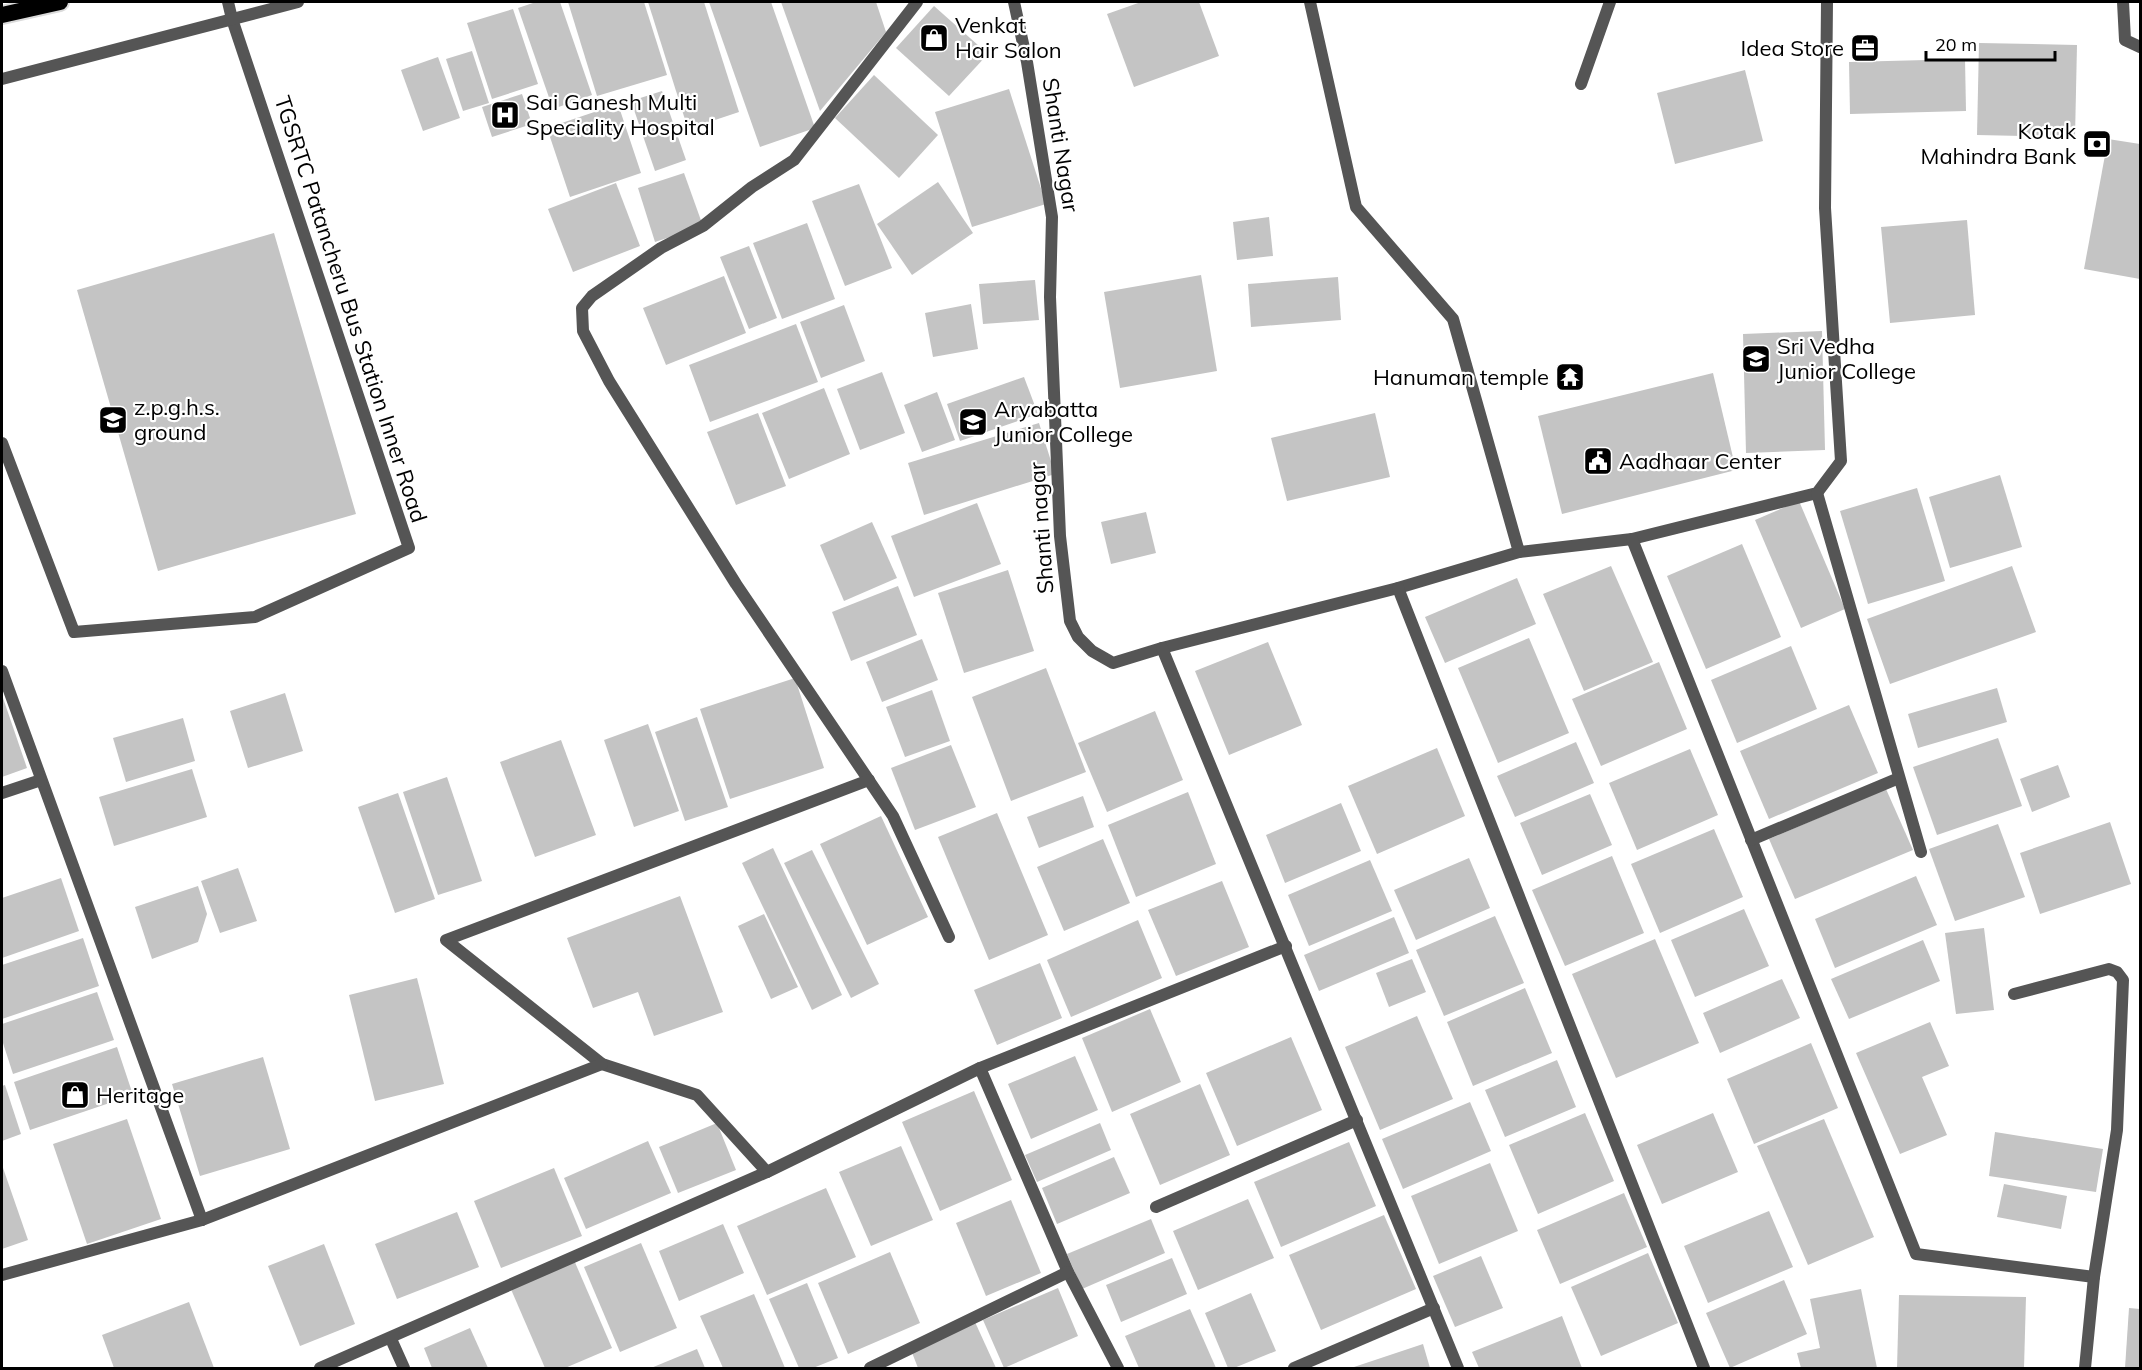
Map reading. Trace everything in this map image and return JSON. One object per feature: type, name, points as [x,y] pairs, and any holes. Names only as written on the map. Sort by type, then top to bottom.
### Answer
[{"type":"highway","points":[[2,15],[60,2]]},
{"type":"street","name":"TGSRTC Patancheru Bus Station Inner Road","points":[[2,443],[74,632],[255,617],[409,548],[228,2]]},
{"type":"street","points":[[2,79],[298,2]]},
{"type":"street","points":[[917,2],[794,160],[752,187],[703,226],[661,248],[592,296],[582,308],[583,331],[609,381],[736,584],[893,816],[949,937]]},
{"type":"street","name":"Shanti Nagar","points":[[1014,2],[1027,63],[1052,217],[1050,297]]},
{"type":"street","points":[[1310,2],[1356,207],[1454,319],[1519,552]]},
{"type":"street","points":[[1581,84],[1610,2]]},
{"type":"street","points":[[1458,1368],[1162,648],[1398,588],[1519,552],[1632,539],[1818,493],[1841,461],[1825,208],[1827,2]]},
{"type":"street","points":[[2123,2],[2125,40],[2140,47]]},
{"type":"street","name":"Shanti nagar","points":[[1050,297],[1060,536],[1070,621],[1078,637],[1092,651],[1113,663],[1162,648]]},
{"type":"street","points":[[1818,493],[1921,852]]},
{"type":"street","points":[[1632,539],[1916,1254],[2094,1277]]},
{"type":"street","points":[[1398,588],[1704,1368]]},
{"type":"street","points":[[2,671],[202,1220]]},
{"type":"street","points":[[1751,840],[1899,778]]},
{"type":"street","points":[[2,793],[40,780]]},
{"type":"street","points":[[767,1172],[697,1095],[602,1064],[446,940],[869,780]]},
{"type":"street","points":[[320,1368],[391,1339],[767,1172],[980,1068],[1286,946]]},
{"type":"street","points":[[2014,994],[2109,969],[2118,972],[2123,980],[2117,1130],[2094,1277],[2085,1368]]},
{"type":"street","points":[[2,1275],[202,1220],[602,1064]]},
{"type":"street","points":[[980,1068],[1068,1272],[1118,1368]]},
{"type":"street","points":[[1156,1207],[1357,1120]]},
{"type":"street","points":[[870,1368],[1068,1272]]},
{"type":"street","points":[[1294,1368],[1434,1308]]},
{"type":"street","points":[[391,1339],[404,1368]]},
{"type":"building","points":[[536,2],[560,2],[592,95],[553,109],[518,8]]},
{"type":"building","points":[[568,2],[644,2],[667,75],[597,96]]},
{"type":"building","points":[[648,2],[704,2],[739,112],[688,129]]},
{"type":"building","points":[[709,2],[771,2],[815,128],[760,147]]},
{"type":"building","points":[[781,2],[876,2],[886,32],[820,111]]},
{"type":"building","points":[[1141,2],[1199,2],[1219,56],[1134,87],[1107,14]]},
{"type":"building","points":[[934,6],[988,54],[949,96],[896,48]]},
{"type":"building","points":[[513,9],[538,84],[492,99],[467,23]]},
{"type":"building","points":[[1979,43],[2077,45],[2075,137],[1977,135]]},
{"type":"building","points":[[472,51],[489,103],[463,111],[446,59]]},
{"type":"building","points":[[438,57],[460,118],[423,131],[401,70]]},
{"type":"building","points":[[1965,59],[1966,111],[1850,114],[1849,62]]},
{"type":"building","points":[[1745,70],[1763,141],[1675,164],[1657,93]]},
{"type":"building","points":[[874,75],[938,135],[899,178],[835,118]]},
{"type":"building","points":[[1009,89],[1046,204],[972,227],[935,112]]},
{"type":"building","points":[[662,91],[686,160],[655,171],[631,101]]},
{"type":"building","points":[[522,94],[532,124],[492,137],[482,107]]},
{"type":"building","points":[[618,104],[641,173],[570,197],[547,128]]},
{"type":"building","points":[[2108,139],[2140,144],[2140,279],[2084,269]]},
{"type":"building","points":[[684,173],[703,226],[655,242],[638,188]]},
{"type":"building","points":[[938,182],[973,233],[912,275],[877,224]]},
{"type":"building","points":[[616,183],[640,246],[573,272],[548,209]]},
{"type":"building","points":[[859,184],[892,268],[845,286],[812,201]]},
{"type":"building","points":[[1269,217],[1273,256],[1237,260],[1233,222]]},
{"type":"building","points":[[1967,220],[1975,315],[1890,323],[1881,227]]},
{"type":"building","points":[[807,223],[835,299],[782,319],[753,243]]},
{"type":"building","points":[[274,233],[356,514],[158,571],[77,290]]},
{"type":"building","points":[[749,246],[777,318],[749,329],[720,257]]},
{"type":"building","points":[[1201,275],[1217,371],[1120,388],[1104,292]]},
{"type":"building","points":[[724,276],[746,333],[666,365],[643,308]]},
{"type":"building","points":[[1338,277],[1341,320],[1251,327],[1248,284]]},
{"type":"building","points":[[1035,280],[1039,320],[983,324],[979,284]]},
{"type":"building","points":[[971,304],[978,349],[933,357],[925,313]]},
{"type":"building","points":[[844,305],[865,361],[821,378],[800,322]]},
{"type":"building","points":[[796,324],[818,382],[710,422],[689,365]]},
{"type":"building","points":[[1822,331],[1825,450],[1746,453],[1743,334]]},
{"type":"building","points":[[882,372],[905,433],[860,450],[837,389]]},
{"type":"building","points":[[1713,373],[1736,470],[1562,514],[1538,416]]},
{"type":"building","points":[[1024,377],[1038,414],[960,441],[947,404]]},
{"type":"building","points":[[824,388],[850,454],[789,479],[762,413]]},
{"type":"building","points":[[937,392],[955,440],[922,452],[904,405]]},
{"type":"building","points":[[758,413],[786,486],[736,505],[707,432]]},
{"type":"building","points":[[1375,413],[1390,477],[1287,501],[1271,438]]},
{"type":"building","points":[[1039,423],[1055,474],[924,515],[908,463]]},
{"type":"building","points":[[2000,475],[2022,547],[1950,568],[1929,497]]},
{"type":"building","points":[[1917,488],[1945,581],[1868,604],[1840,511]]},
{"type":"building","points":[[1799,501],[1845,609],[1801,628],[1755,520]]},
{"type":"building","points":[[977,503],[1001,564],[914,597],[891,536]]},
{"type":"building","points":[[1146,512],[1156,553],[1111,564],[1101,522]]},
{"type":"building","points":[[872,522],[897,578],[844,601],[820,545]]},
{"type":"building","points":[[1742,544],[1781,637],[1706,669],[1667,576]]},
{"type":"building","points":[[1611,566],[1653,662],[1584,691],[1543,594]]},
{"type":"building","points":[[2012,566],[2036,632],[1890,684],[1867,619]]},
{"type":"building","points":[[1008,570],[1034,651],[964,673],[938,593]]},
{"type":"building","points":[[1517,578],[1536,624],[1445,663],[1425,617]]},
{"type":"building","points":[[898,586],[917,635],[851,661],[832,612]]},
{"type":"building","points":[[1529,638],[1569,733],[1498,763],[1458,668]]},
{"type":"building","points":[[922,639],[938,680],[882,702],[866,662]]},
{"type":"building","points":[[1268,642],[1302,725],[1229,755],[1195,671]]},
{"type":"building","points":[[1791,646],[1817,709],[1737,743],[1711,680]]},
{"type":"building","points":[[1659,662],[1687,729],[1601,766],[1572,699]]},
{"type":"building","points":[[1046,668],[1086,772],[1011,801],[972,697]]},
{"type":"building","points":[[795,678],[824,768],[730,799],[700,709]]},
{"type":"building","points":[[1997,688],[2007,722],[1918,748],[1908,714]]},
{"type":"building","points":[[932,690],[950,741],[905,757],[886,707]]},
{"type":"building","points":[[285,693],[303,751],[248,768],[230,711]]},
{"type":"building","points":[[2,695],[27,768],[2,777]]},
{"type":"building","points":[[1849,705],[1878,773],[1769,819],[1740,751]]},
{"type":"building","points":[[1155,711],[1183,780],[1107,812],[1078,743]]},
{"type":"building","points":[[697,717],[728,807],[685,821],[655,732]]},
{"type":"building","points":[[183,718],[195,761],[126,782],[113,738]]},
{"type":"building","points":[[648,724],[679,811],[634,827],[604,740]]},
{"type":"building","points":[[1998,738],[2022,806],[1937,835],[1913,767]]},
{"type":"building","points":[[561,740],[596,835],[535,857],[500,762]]},
{"type":"building","points":[[1576,742],[1594,783],[1515,817],[1497,776]]},
{"type":"building","points":[[951,745],[976,807],[915,830],[891,768]]},
{"type":"building","points":[[1437,748],[1465,816],[1377,854],[1348,786]]},
{"type":"building","points":[[1690,749],[1718,815],[1637,850],[1609,783]]},
{"type":"building","points":[[2058,765],[2070,797],[2032,812],[2020,779]]},
{"type":"building","points":[[192,769],[207,817],[114,846],[99,797]]},
{"type":"building","points":[[447,777],[482,881],[438,895],[403,792]]},
{"type":"building","points":[[1886,789],[1913,850],[1795,899],[1769,839]]},
{"type":"building","points":[[1188,792],[1216,864],[1136,897],[1108,825]]},
{"type":"building","points":[[398,793],[435,899],[395,913],[358,807]]},
{"type":"building","points":[[1590,794],[1612,845],[1542,875],[1520,823]]},
{"type":"building","points":[[1083,796],[1094,827],[1039,848],[1027,817]]},
{"type":"building","points":[[1341,803],[1361,851],[1285,883],[1266,835]]},
{"type":"building","points":[[997,813],[1048,935],[989,960],[938,837]]},
{"type":"building","points":[[881,816],[928,917],[867,945],[820,844]]},
{"type":"building","points":[[2110,822],[2131,884],[2040,914],[2020,853]]},
{"type":"building","points":[[1998,824],[2025,897],[1955,921],[1929,849]]},
{"type":"building","points":[[1714,829],[1743,897],[1660,933],[1631,864]]},
{"type":"building","points":[[1103,839],[1130,903],[1064,931],[1037,867]]},
{"type":"building","points":[[773,848],[842,995],[812,1010],[742,863]]},
{"type":"building","points":[[812,850],[879,984],[851,998],[784,863]]},
{"type":"building","points":[[1612,856],[1644,933],[1565,966],[1532,890]]},
{"type":"building","points":[[1469,858],[1490,908],[1416,940],[1394,890]]},
{"type":"building","points":[[1370,860],[1392,911],[1309,946],[1288,895]]},
{"type":"building","points":[[238,868],[257,921],[220,933],[201,881]]},
{"type":"building","points":[[1916,876],[1937,925],[1835,968],[1815,919]]},
{"type":"building","points":[[61,878],[79,931],[2,958],[2,898]]},
{"type":"building","points":[[1222,881],[1249,947],[1176,976],[1148,910]]},
{"type":"building","points":[[198,886],[207,914],[198,942],[152,959],[135,907]]},
{"type":"building","points":[[680,896],[723,1012],[654,1036],[638,992],[593,1008],[567,938]]},
{"type":"building","points":[[1744,909],[1769,966],[1695,997],[1671,940]]},
{"type":"building","points":[[764,914],[798,987],[771,999],[738,926]]},
{"type":"building","points":[[1495,916],[1524,983],[1444,1016],[1416,950]]},
{"type":"building","points":[[1394,917],[1409,953],[1319,991],[1304,955]]},
{"type":"building","points":[[1138,920],[1162,978],[1071,1017],[1047,960]]},
{"type":"building","points":[[1984,928],[1994,1010],[1956,1014],[1945,933]]},
{"type":"building","points":[[83,938],[99,986],[2,1019],[2,965]]},
{"type":"building","points":[[1655,939],[1699,1043],[1616,1078],[1572,974]]},
{"type":"building","points":[[1923,940],[1940,981],[1849,1019],[1831,979]]},
{"type":"building","points":[[1412,959],[1426,992],[1389,1007],[1376,973]]},
{"type":"building","points":[[1040,963],[1062,1018],[997,1045],[974,990]]},
{"type":"building","points":[[417,978],[444,1084],[375,1101],[349,995]]},
{"type":"building","points":[[1782,979],[1800,1018],[1720,1053],[1703,1013]]},
{"type":"building","points":[[1525,988],[1552,1053],[1473,1086],[1447,1022]]},
{"type":"building","points":[[97,992],[114,1040],[13,1074],[2,1040],[2,1024]]},
{"type":"building","points":[[1150,1009],[1181,1082],[1112,1112],[1082,1038]]},
{"type":"building","points":[[1417,1016],[1453,1099],[1380,1130],[1345,1047]]},
{"type":"building","points":[[1930,1022],[1949,1066],[1922,1077],[1947,1135],[1900,1154],[1856,1053]]},
{"type":"building","points":[[1291,1037],[1322,1110],[1237,1146],[1206,1073]]},
{"type":"building","points":[[1811,1043],[1838,1108],[1754,1144],[1727,1079]]},
{"type":"building","points":[[117,1047],[133,1095],[30,1130],[14,1082]]},
{"type":"building","points":[[1075,1056],[1098,1110],[1031,1139],[1008,1084]]},
{"type":"building","points":[[263,1057],[290,1149],[200,1176],[172,1084]]},
{"type":"building","points":[[1557,1060],[1576,1107],[1505,1137],[1485,1090]]},
{"type":"building","points":[[1200,1084],[1230,1155],[1160,1185],[1130,1114]]},
{"type":"building","points":[[5,1085],[21,1134],[2,1141],[2,1086]]},
{"type":"building","points":[[974,1091],[1012,1180],[940,1211],[902,1122]]},
{"type":"building","points":[[1470,1102],[1491,1151],[1403,1189],[1382,1139]]},
{"type":"building","points":[[1585,1113],[1614,1181],[1538,1214],[1509,1145]]},
{"type":"building","points":[[1713,1113],[1738,1172],[1662,1204],[1637,1145]]},
{"type":"building","points":[[127,1119],[161,1219],[87,1244],[53,1144]]},
{"type":"building","points":[[1824,1119],[1874,1237],[1808,1265],[1757,1146]]},
{"type":"building","points":[[717,1123],[736,1170],[678,1193],[659,1147]]},
{"type":"building","points":[[1100,1123],[1111,1150],[1037,1182],[1025,1155]]},
{"type":"building","points":[[1995,1132],[2103,1149],[2096,1192],[1989,1176]]},
{"type":"building","points":[[648,1141],[671,1193],[586,1229],[564,1178]]},
{"type":"building","points":[[1349,1142],[1376,1206],[1281,1247],[1254,1182]]},
{"type":"building","points":[[901,1146],[933,1220],[871,1246],[839,1172]]},
{"type":"building","points":[[1114,1157],[1130,1193],[1057,1224],[1042,1188]]},
{"type":"building","points":[[1490,1163],[1518,1231],[1439,1264],[1411,1196]]},
{"type":"building","points":[[2,1165],[28,1240],[2,1249]]},
{"type":"building","points":[[554,1168],[582,1236],[501,1268],[474,1201]]},
{"type":"building","points":[[2004,1184],[2067,1196],[2061,1229],[1997,1217]]},
{"type":"building","points":[[826,1188],[856,1257],[767,1295],[737,1226]]},
{"type":"building","points":[[1624,1193],[1647,1247],[1560,1284],[1537,1230]]},
{"type":"building","points":[[1248,1199],[1274,1258],[1198,1290],[1173,1231]]},
{"type":"building","points":[[1011,1200],[1041,1273],[986,1296],[956,1223]]},
{"type":"building","points":[[1769,1211],[1793,1267],[1708,1303],[1684,1246]]},
{"type":"building","points":[[457,1212],[479,1267],[397,1299],[375,1244]]},
{"type":"building","points":[[1384,1215],[1416,1289],[1321,1330],[1289,1255]]},
{"type":"building","points":[[1151,1219],[1165,1253],[1082,1289],[1067,1254]]},
{"type":"building","points":[[723,1224],[744,1273],[679,1301],[659,1251]]},
{"type":"building","points":[[641,1243],[677,1328],[620,1352],[584,1267]]},
{"type":"building","points":[[324,1244],[355,1324],[300,1346],[268,1266]]},
{"type":"building","points":[[890,1252],[920,1323],[848,1354],[818,1283]]},
{"type":"building","points":[[1648,1253],[1678,1323],[1601,1356],[1571,1287]]},
{"type":"building","points":[[1481,1256],[1503,1308],[1455,1327],[1433,1276]]},
{"type":"building","points":[[1172,1258],[1187,1294],[1121,1322],[1106,1285]]},
{"type":"building","points":[[574,1260],[612,1348],[565,1368],[545,1368],[510,1287]]},
{"type":"building","points":[[1784,1280],[1807,1334],[1730,1368],[1706,1313]]},
{"type":"building","points":[[807,1283],[838,1358],[813,1368],[799,1368],[769,1299]]},
{"type":"building","points":[[1058,1288],[1078,1336],[1004,1368],[983,1320]]},
{"type":"building","points":[[1861,1289],[1877,1368],[1801,1368],[1797,1353],[1820,1348],[1810,1299]]},
{"type":"building","points":[[1251,1293],[1276,1351],[1234,1368],[1228,1368],[1205,1313]]},
{"type":"building","points":[[754,1294],[785,1368],[723,1368],[700,1316]]},
{"type":"building","points":[[1899,1295],[2026,1297],[2024,1368],[1897,1368]]},
{"type":"building","points":[[189,1302],[214,1368],[114,1368],[102,1335]]},
{"type":"building","points":[[2129,1308],[2140,1309],[2140,1368],[2125,1368]]},
{"type":"building","points":[[1190,1309],[1216,1368],[1139,1368],[1125,1336]]},
{"type":"building","points":[[1562,1316],[1582,1368],[1479,1368],[1472,1352]]},
{"type":"building","points":[[975,1322],[996,1368],[918,1368],[911,1350]]},
{"type":"building","points":[[470,1328],[488,1368],[432,1368],[424,1348]]},
{"type":"building","points":[[1423,1344],[1430,1368],[1351,1368]]},
{"type":"building","points":[[697,1349],[705,1368],[651,1368]]},
{"type":"place","name":"Venkat Hair Salon","points":[[934,38]]},
{"type":"place","name":"Idea Store","points":[[1865,48]]},
{"type":"place","name":"Sai Ganesh Multi Speciality Hospital","points":[[505,115]]},
{"type":"place","name":"Kotak Mahindra Bank","points":[[2097,144]]},
{"type":"place","name":"Sri Vedha Junior College","points":[[1756,359]]},
{"type":"place","name":"Hanuman temple","points":[[1570,377]]},
{"type":"place","name":"z.p.g.h.s. ground","points":[[113,420]]},
{"type":"place","name":"Aryabatta Junior College","points":[[973,422]]},
{"type":"place","name":"Aadhaar Center","points":[[1598,461]]},
{"type":"place","name":"Heritage","points":[[75,1095]]}]
